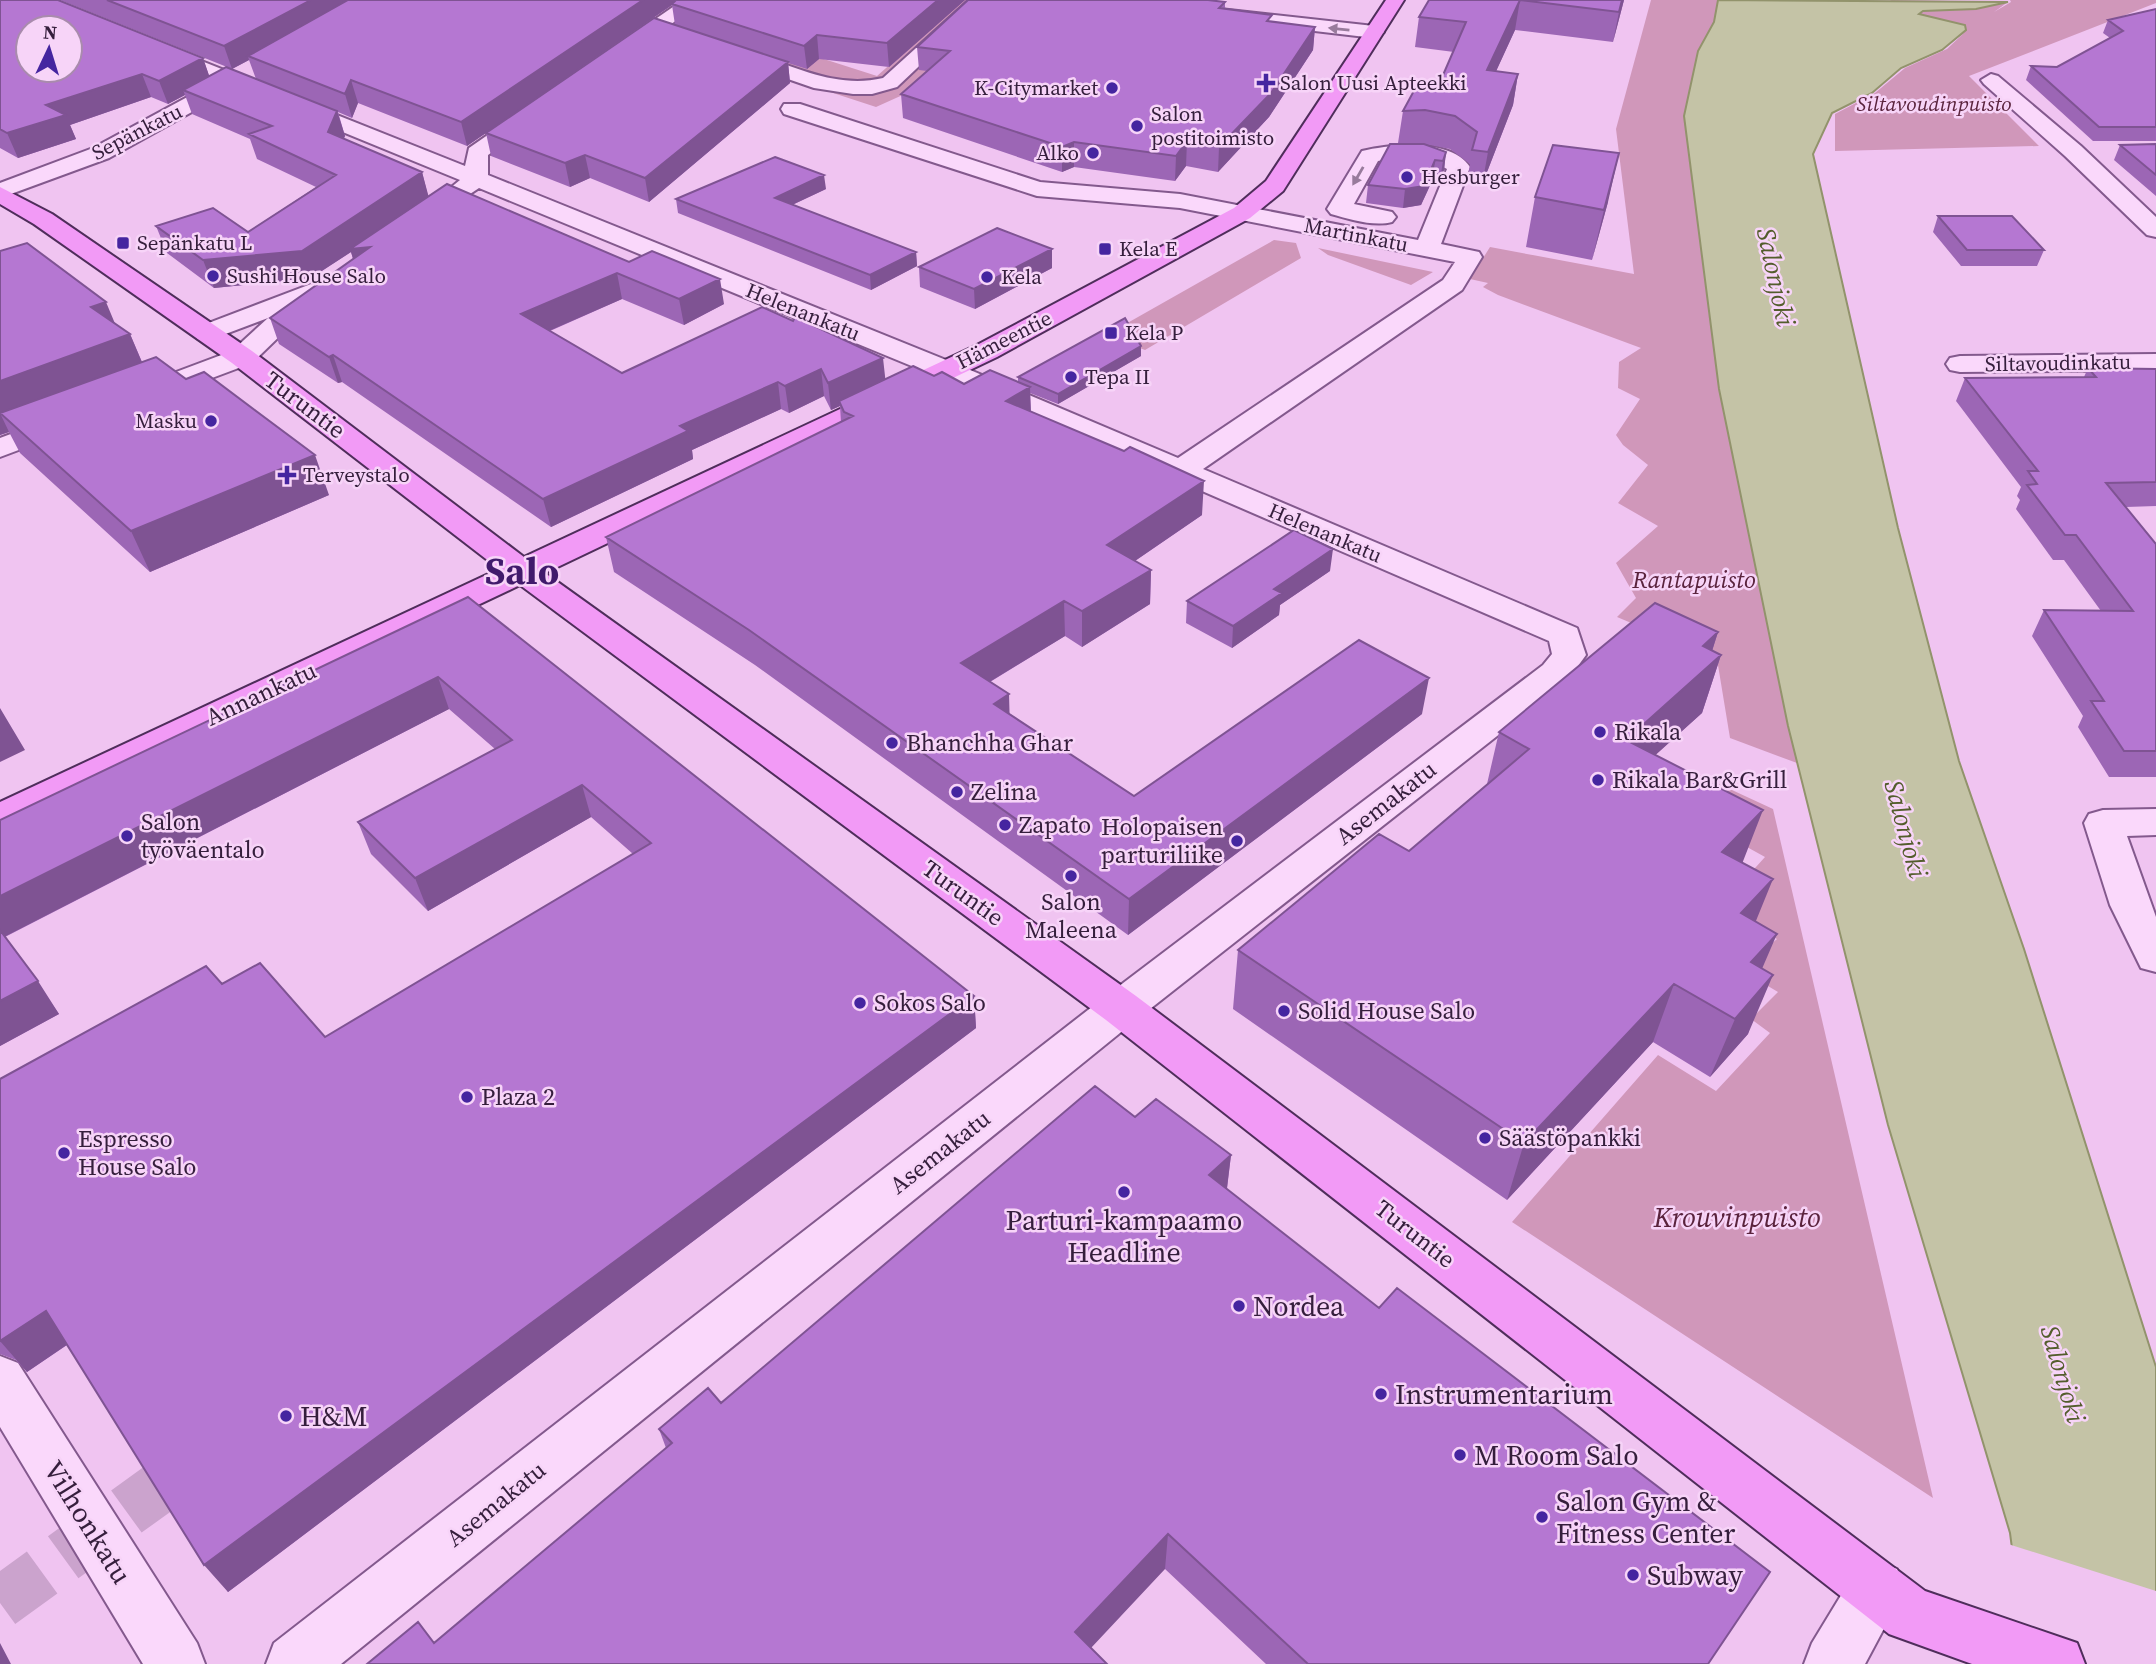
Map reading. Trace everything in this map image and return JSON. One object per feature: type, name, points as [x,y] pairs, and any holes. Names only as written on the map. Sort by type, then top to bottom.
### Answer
[{"type":"main road","name":"Hämeentie","points":[[523,570],[946,370],[1242,214],[1275,186],[1395,0]]},
{"type":"main road","name":"Turuntie","points":[[0,192],[242,357],[523,570],[1121,1008],[1893,1601],[2056,1664]]},
{"type":"main road","name":"Annankatu","points":[[0,818],[523,570]]},
{"type":"street","points":[[610,60],[695,0]]},
{"type":"street","points":[[717,49],[830,86],[878,87],[890,83],[980,0]]},
{"type":"street","points":[[1202,13],[1374,32]]},
{"type":"street","points":[[654,29],[680,37]]},
{"type":"street","name":"Helenankatu","points":[[138,42],[946,370],[1565,635]]},
{"type":"street","name":"Sepänkatu","points":[[0,192],[101,153],[258,67]]},
{"type":"street","points":[[1991,80],[2074,151],[2156,230]]},
{"type":"street","points":[[436,206],[475,180],[477,153],[544,106]]},
{"type":"street","name":"Martinkatu","points":[[792,109],[1037,190],[1180,201],[1470,257],[1453,285],[1180,470]]},
{"type":"street","points":[[1427,249],[1459,167],[1444,156],[1419,151],[1370,156],[1339,209],[1436,225]]},
{"type":"street","points":[[2074,151],[2101,151]]},
{"type":"street","points":[[0,448],[242,357],[313,290],[335,275]]},
{"type":"street","points":[[207,333],[313,290]]},
{"type":"street","name":"Siltavoudinkatu","points":[[1961,364],[2156,362]]},
{"type":"street","name":"Asemakatu","points":[[295,1664],[1121,1008],[1555,673],[1569,655],[1565,635]]},
{"type":"street","points":[[2156,822],[2103,823],[2130,905],[2156,957]]},
{"type":"street","name":"Vilhonkatu","points":[[0,1380],[176,1664]]},
{"type":"street","points":[[1833,1664],[1893,1601]]},
{"type":"green space","points":[[963,0],[1022,0],[916,89],[876,107],[741,63],[696,18],[877,76]]},
{"type":"green space","name":"Rantapuisto","points":[[1651,0],[1718,0],[1714,22],[1698,51],[1684,116],[1719,389],[1797,763],[1730,738],[1717,659],[1617,617],[1636,598],[1616,563],[1658,526],[1618,503],[1648,465],[1623,445],[1616,435],[1640,399],[1618,388],[1619,362],[1641,348],[1498,295],[1483,287],[1488,283],[1470,279],[1490,247],[1634,274],[1616,129]]},
{"type":"green space","name":"Siltavoudinpuisto","points":[[1890,0],[2008,2],[1994,12],[2011,2],[2010,0],[2156,0],[2156,3],[1969,76],[2039,146],[1835,151],[1835,114],[1875,93],[1905,68],[1947,49],[1964,33],[1953,41]]},
{"type":"green space","points":[[1274,240],[1296,243],[1301,258],[1145,350],[1119,340],[1062,360]]},
{"type":"green space","points":[[1318,248],[1433,272],[1411,285],[1328,255]]},
{"type":"green space","name":"Krouvinpuisto","points":[[1693,772],[1773,809],[1933,1498],[1512,1222],[1658,1055],[1716,1091],[1770,1033],[1751,1019],[1778,992],[1741,970],[1777,939],[1719,908],[1765,857],[1664,801]]},
{"type":"water","name":"Salonjoki","points":[[1718,0],[2008,2],[1976,9],[1923,11],[1919,14],[1965,25],[1966,30],[1942,50],[1901,68],[1872,93],[1832,113],[1813,154],[1898,528],[1959,761],[2024,949],[2156,1367],[2156,1664],[2027,1664],[2010,1533],[1888,1125],[1788,726],[1719,389],[1684,116],[1698,51],[1714,22]]},
{"type":"pier","points":[[2008,1544],[2156,1591],[2156,1664],[2023,1664]]},
{"type":"building","points":[[0,0],[58,0],[203,58],[159,81],[142,74],[46,105],[66,115],[7,133],[0,129]]},
{"type":"building","points":[[107,0],[311,0],[224,46]]},
{"type":"building","points":[[348,0],[643,0],[461,122],[351,80],[345,94],[248,56]]},
{"type":"building","points":[[676,0],[938,0],[887,43],[817,35],[804,46],[672,4]]},
{"type":"building","name":"K-Citymarket","points":[[968,0],[1208,0],[1225,2],[1219,8],[1272,15],[1267,21],[1315,27],[1271,93],[1219,147],[1187,141],[1176,156],[1074,142],[1062,147],[901,94],[950,51],[917,47]]},
{"type":"building","points":[[1429,0],[1520,0],[1487,70],[1518,74],[1488,152],[1472,150],[1477,132],[1455,116],[1425,110],[1403,111],[1416,87],[1437,89],[1466,22],[1419,17]]},
{"type":"building","points":[[1520,0],[1622,0],[1619,12]]},
{"type":"building","points":[[2156,9],[2156,127],[2099,127],[2031,66],[2057,67],[2123,31],[2108,20]]},
{"type":"building","points":[[654,18],[788,62],[645,178],[585,155],[565,163],[486,133]]},
{"type":"building","points":[[226,67],[337,111],[328,132],[422,172],[302,251],[203,260],[156,226],[213,208],[248,232],[336,175],[249,134],[272,126],[183,90]]},
{"type":"building","points":[[1390,144],[1424,144],[1446,152],[1443,161],[1435,160],[1424,186],[1405,189],[1368,185]]},
{"type":"building","points":[[2156,144],[2156,175],[2120,145]]},
{"type":"building","points":[[1553,145],[1619,153],[1604,210],[1535,197]]},
{"type":"building","points":[[775,157],[824,175],[775,198],[916,252],[870,275],[676,199]]},
{"type":"building","points":[[447,184],[629,262],[652,251],[720,279],[679,299],[617,273],[521,314],[622,373],[762,307],[793,321],[795,317],[883,358],[828,383],[821,369],[785,386],[778,382],[680,426],[688,431],[543,499],[333,355],[329,357],[270,318],[370,247],[350,249]]},
{"type":"building","points":[[1938,216],[2012,216],[2044,250],[1967,250]]},
{"type":"building","points":[[997,228],[1052,249],[974,289],[919,267]]},
{"type":"building","points":[[27,243],[106,302],[91,307],[130,334],[0,381],[0,251]]},
{"type":"building","points":[[1125,318],[1141,346],[1058,394],[1018,377]]},
{"type":"building","points":[[156,357],[186,379],[204,372],[315,455],[131,531],[0,413]]},
{"type":"building","points":[[913,366],[934,376],[942,372],[964,384],[990,370],[1030,387],[1006,401],[1124,451],[1130,447],[1204,481],[1107,545],[1151,570],[1082,611],[1064,601],[961,663],[1009,694],[994,704],[1134,796],[1359,640],[1429,678],[1129,899],[749,630],[606,537],[853,416],[844,412],[839,401]]},
{"type":"building","points":[[2088,368],[2156,369],[2156,482],[2106,483],[2156,544],[2156,751],[2124,751],[2091,701],[2104,701],[2044,610],[2133,611],[2076,535],[2065,535],[2027,485],[2037,484],[2028,471],[2038,471],[1965,378],[2096,377]]},
{"type":"building","points":[[1294,530],[1333,549],[1274,589],[1282,593],[1233,626],[1187,601]]},
{"type":"building","name":"Plaza 2","points":[[468,597],[974,996],[204,1565],[46,1311],[0,1341],[0,1079],[206,966],[222,984],[260,963],[325,1037],[651,843],[582,785],[415,878],[358,822],[512,740],[438,677],[0,896],[0,820]]},
{"type":"building","points":[[1655,603],[1718,632],[1703,646],[1721,655],[1626,740],[1763,810],[1722,852],[1773,879],[1741,913],[1777,934],[1751,962],[1773,975],[1735,1019],[1674,984],[1524,1143],[1238,950],[1379,834],[1409,851],[1529,749],[1499,732]]},
{"type":"building","points":[[0,930],[38,981],[0,1001]]},
{"type":"building","points":[[1095,1086],[1135,1117],[1156,1099],[1231,1155],[1209,1175],[1379,1308],[1397,1288],[1770,1572],[1708,1664],[1308,1664],[1168,1534],[1075,1632],[1107,1664],[367,1664],[418,1622],[434,1643],[672,1443],[659,1429],[708,1388],[721,1403]]},
{"type":"tunnel","points":[[0,1603],[199,1459]]},
{"type":"place","name":"Salon Uusi Apteekki","points":[[1266,83]]},
{"type":"place","name":"K-Citymarket","points":[[1112,88]]},
{"type":"place","name":"Salon postitoimisto","points":[[1137,126]]},
{"type":"place","name":"Alko","points":[[1093,153]]},
{"type":"place","name":"Hesburger","points":[[1407,177]]},
{"type":"place","name":"Sepänkatu L","points":[[123,243]]},
{"type":"place","name":"Kela E","points":[[1105,249]]},
{"type":"place","name":"Sushi House Salo","points":[[213,276]]},
{"type":"place","name":"Kela","points":[[987,277]]},
{"type":"place","name":"Kela P","points":[[1111,333]]},
{"type":"place","name":"Tepa II","points":[[1071,377]]},
{"type":"place","name":"Masku","points":[[211,421]]},
{"type":"place","name":"Terveystalo","points":[[287,475]]},
{"type":"place","name":"Rikala","points":[[1600,732]]},
{"type":"place","name":"Bhanchha Ghar","points":[[892,743]]},
{"type":"place","name":"Rikala Bar&Grill","points":[[1598,780]]},
{"type":"place","name":"Zelina","points":[[957,792]]},
{"type":"place","name":"Zapato","points":[[1005,825]]},
{"type":"place","name":"Salon työväentalo","points":[[127,836]]},
{"type":"place","name":"Holopaisen parturiliike","points":[[1237,841]]},
{"type":"place","name":"Salon Maleena","points":[[1071,876]]},
{"type":"place","name":"Sokos Salo","points":[[860,1003]]},
{"type":"place","name":"Solid House Salo","points":[[1284,1011]]},
{"type":"place","name":"Plaza 2","points":[[467,1097]]},
{"type":"place","name":"Säästöpankki","points":[[1485,1138]]},
{"type":"place","name":"Espresso House Salo","points":[[64,1153]]},
{"type":"place","name":"Parturi-kampaamo Headline","points":[[1124,1192]]},
{"type":"place","name":"Nordea","points":[[1239,1306]]},
{"type":"place","name":"Instrumentarium","points":[[1381,1394]]},
{"type":"place","name":"H&M","points":[[286,1416]]},
{"type":"place","name":"M Room Salo","points":[[1460,1455]]},
{"type":"place","name":"Salon Gym & Fitness Center","points":[[1542,1517]]},
{"type":"place","name":"Subway","points":[[1633,1575]]},
{"type":"district","name":"Salo","points":[[522,571]]}]
